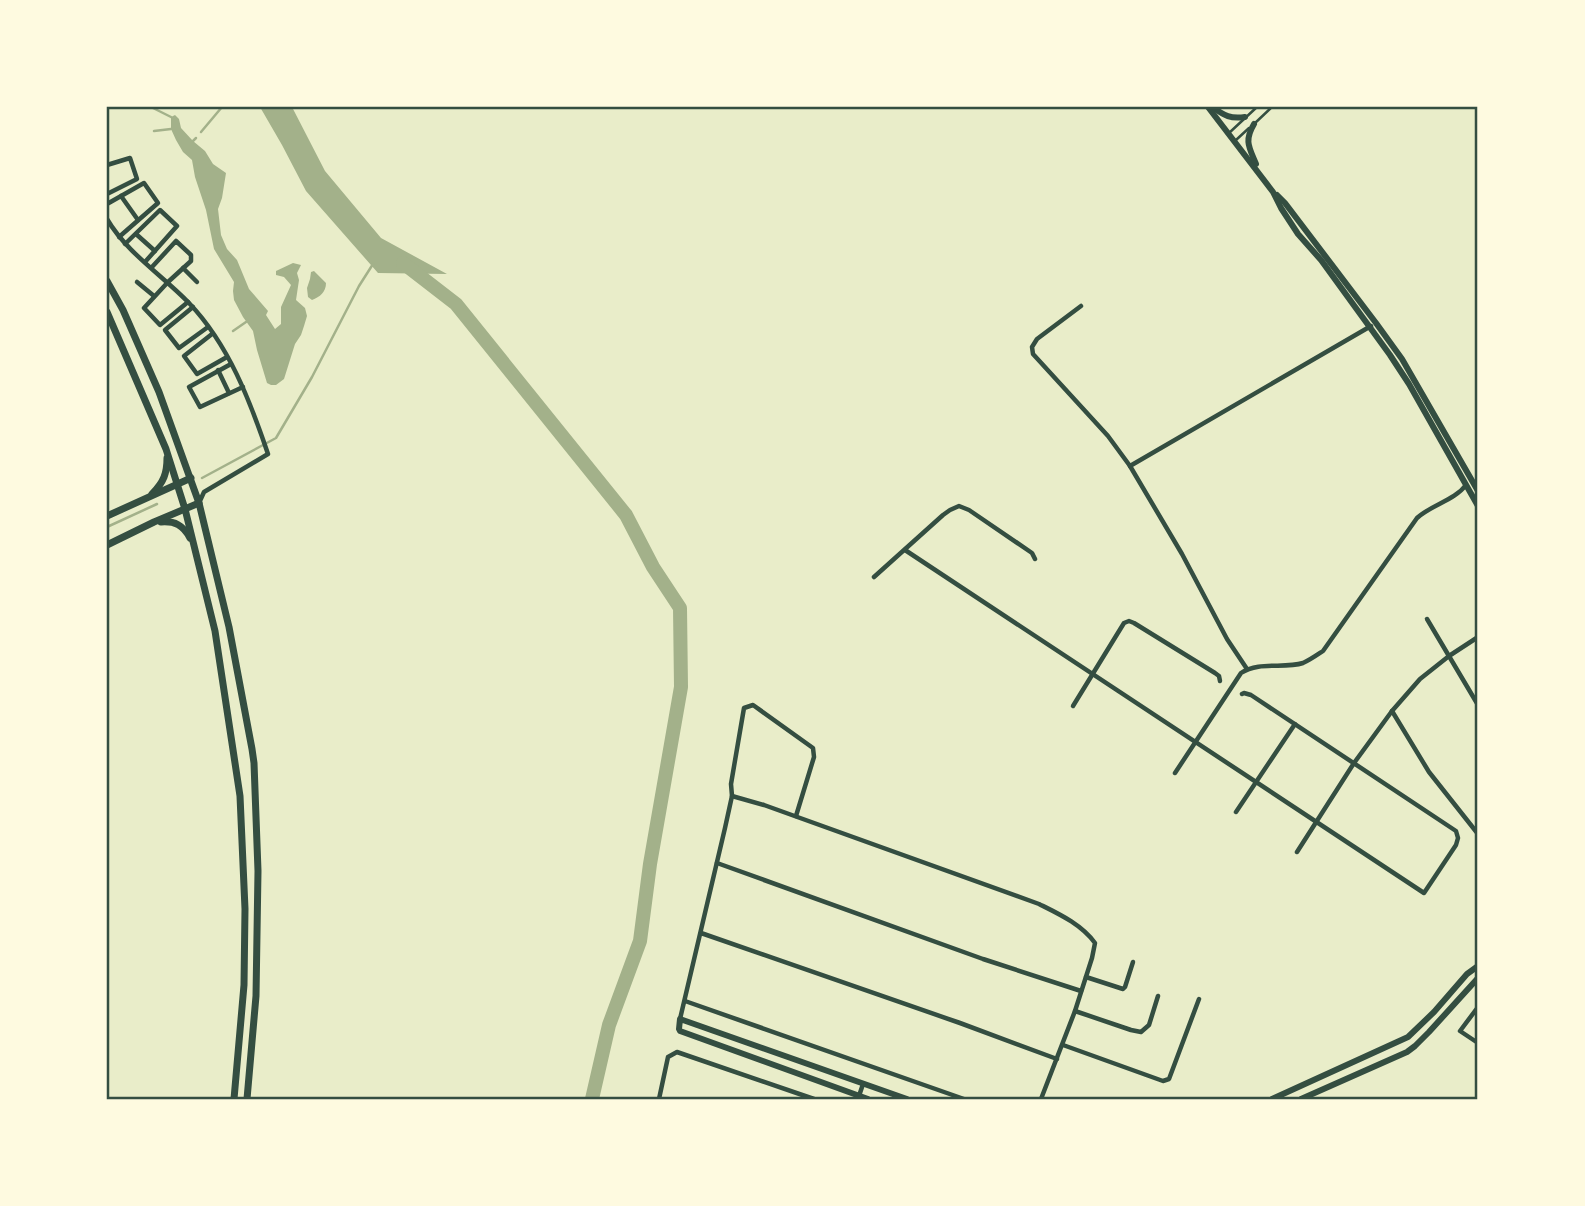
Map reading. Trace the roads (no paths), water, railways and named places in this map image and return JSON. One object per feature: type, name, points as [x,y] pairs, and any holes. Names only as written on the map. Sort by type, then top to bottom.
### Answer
[{"type":"main road","points":[[107,281],[123,310],[159,392],[200,503],[229,627],[253,756],[258,871],[256,996],[247,1099]]},
{"type":"main road","points":[[107,312],[166,449],[178,484],[215,631],[240,796],[245,909],[244,985],[234,1099]]},
{"type":"main road","points":[[149,496],[166,476],[166,449]]},
{"type":"main road","points":[[107,516],[191,478]]},
{"type":"main road","points":[[107,545],[200,503]]},
{"type":"main road","points":[[155,522],[168,521],[182,526],[195,548]]},
{"type":"main road","points":[[240,796],[255,795]]},
{"type":"street","points":[[1211,107],[1230,118],[1245,117]]},
{"type":"street","points":[[1211,107],[1273,192],[1285,203],[1373,325],[1402,359],[1469,484],[1476,492],[1478,506]]},
{"type":"street","points":[[1254,124],[1248,134],[1248,141],[1258,171]]},
{"type":"street","points":[[107,165],[130,158],[137,179],[107,193]]},
{"type":"street","points":[[107,204],[144,183],[158,203],[119,237]]},
{"type":"street","points":[[121,196],[138,220]]},
{"type":"street","points":[[125,244],[160,210],[177,226],[145,262]]},
{"type":"street","points":[[107,219],[125,244],[168,282],[208,327],[231,363],[263,437],[268,454],[204,492],[200,503]]},
{"type":"street","points":[[136,233],[155,251]]},
{"type":"street","points":[[152,267],[176,241],[191,255],[191,261],[144,308],[160,325],[188,302]]},
{"type":"street","points":[[183,268],[197,282]]},
{"type":"street","points":[[137,282],[154,296]]},
{"type":"street","points":[[1081,306],[1037,338],[1032,347],[1033,354],[1108,436],[1130,466],[1182,554],[1227,639],[1247,669]]},
{"type":"street","points":[[193,307],[165,330],[179,348],[208,327]]},
{"type":"street","points":[[1130,466],[1373,325]]},
{"type":"street","points":[[212,334],[184,356],[197,374],[227,357]]},
{"type":"street","points":[[231,363],[189,387],[200,407],[243,387]]},
{"type":"street","points":[[218,370],[229,393]]},
{"type":"street","points":[[1469,484],[1476,492]]},
{"type":"street","points":[[1175,772],[1241,673],[1247,669],[1290,666],[1305,662],[1323,651],[1417,518],[1469,484]]},
{"type":"street","points":[[874,577],[943,515],[959,506],[1023,546],[1035,559]]},
{"type":"street","points":[[905,550],[1424,893],[1456,845],[1458,838],[1455,831],[1251,695],[1242,694]]},
{"type":"street","points":[[1427,619],[1478,705]]},
{"type":"street","points":[[1073,706],[1124,623],[1129,621],[1215,673],[1220,681]]},
{"type":"street","points":[[1297,852],[1354,763],[1392,711],[1420,679],[1478,638]]},
{"type":"street","points":[[796,816],[814,757],[813,748],[753,705],[744,708],[732,796],[678,1029],[858,1098],[868,1099]]},
{"type":"street","points":[[1392,711],[1429,772],[1478,834]]},
{"type":"street","points":[[1236,812],[1295,724]]},
{"type":"street","points":[[732,796],[796,816],[1039,904],[1070,920],[1090,936],[1095,943],[1092,958],[1063,1045],[1041,1099]]},
{"type":"street","points":[[717,863],[983,959],[1081,991]]},
{"type":"street","points":[[701,933],[1056,1059]]},
{"type":"street","points":[[1086,977],[1123,989],[1133,962]]},
{"type":"street","points":[[1272,1099],[1408,1037],[1467,974],[1478,966]]},
{"type":"street","points":[[1301,1099],[1407,1052],[1478,978]]},
{"type":"street","points":[[1075,1011],[1141,1032],[1149,1025],[1158,996]]},
{"type":"street","points":[[1063,1045],[1166,1081],[1199,999]]},
{"type":"street","points":[[685,1001],[964,1099]]},
{"type":"street","points":[[1478,1007],[1460,1031],[1478,1043]]},
{"type":"street","points":[[680,1019],[907,1099]]},
{"type":"street","points":[[659,1099],[668,1057],[677,1052],[814,1099]]},
{"type":"street","points":[[858,1098],[863,1084]]},
{"type":"lane","points":[[1229,133],[1257,107]]},
{"type":"lane","points":[[1236,141],[1272,107]]},
{"type":"waterway","points":[[151,107],[171,117]]},
{"type":"waterway","points":[[201,132],[222,107]]},
{"type":"waterway","points":[[154,131],[171,129]]},
{"type":"waterway","points":[[193,141],[196,138]]},
{"type":"waterway","points":[[403,263],[456,304],[626,515],[653,567],[680,608],[681,687],[650,864],[640,941],[609,1025],[592,1099]]},
{"type":"waterway","points":[[202,478],[276,438],[373,264]]},
{"type":"waterway","points":[[233,331],[246,322]]},
{"type":"waterway","points":[[107,527],[157,504]]}]
